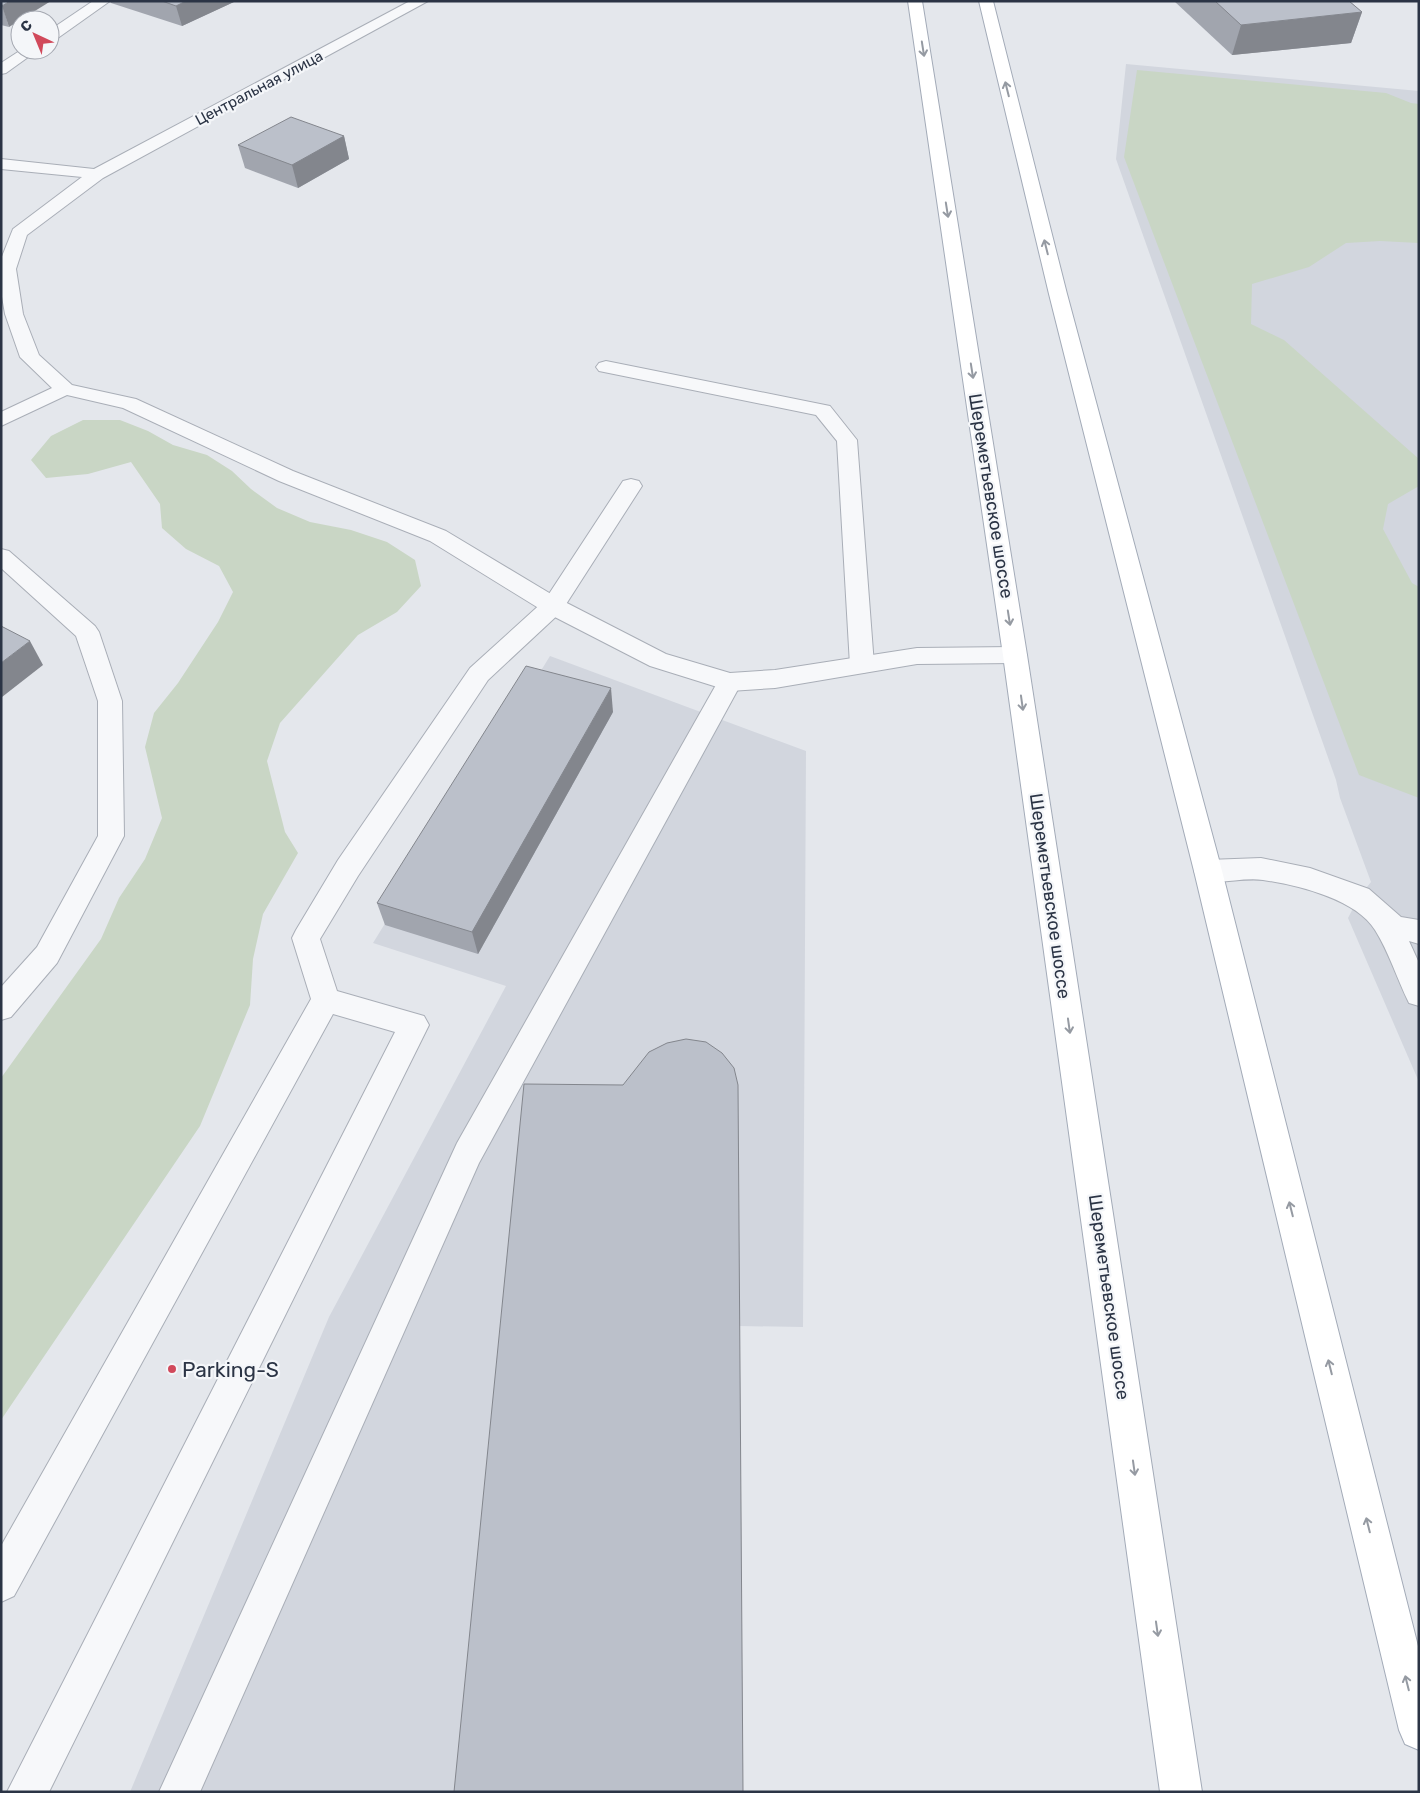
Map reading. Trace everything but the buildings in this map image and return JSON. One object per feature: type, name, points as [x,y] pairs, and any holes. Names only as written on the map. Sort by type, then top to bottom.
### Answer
[{"type":"main road","name":"Шереметьевское шоссе","points":[[916,1],[1015,655],[1181,1792]]},
{"type":"main road","points":[[986,1],[1058,294],[1208,872],[1419,1730]]},
{"type":"street","points":[[60,30],[103,1]]},
{"type":"street","name":"Центральная улица","points":[[65,389],[30,357],[14,314],[7,269],[19,233],[97,174],[421,1]]},
{"type":"street","points":[[1,70],[16,60]]},
{"type":"street","points":[[1,164],[97,174]]},
{"type":"street","points":[[606,367],[823,410],[847,440],[862,665]]},
{"type":"street","points":[[1,420],[65,389],[129,403],[286,476],[438,536],[553,606],[658,660],[730,682],[775,679],[917,656],[1015,655]]},
{"type":"street","points":[[1,1583],[326,1000],[306,938],[348,868],[479,674],[553,606],[632,486]]},
{"type":"street","points":[[1,556],[87,632],[110,701],[111,827],[111,836],[47,955],[1,1008]]},
{"type":"street","points":[[178,1792],[468,1153],[730,682]]},
{"type":"street","points":[[1208,872],[1261,868],[1310,879],[1359,897],[1394,927],[1419,932]]},
{"type":"street","points":[[1385,921],[1419,994]]},
{"type":"street","points":[[27,1792],[414,1025],[326,1000]]},
{"type":"shaded area","points":[[1126,64],[1419,91],[1419,1082],[1348,918],[1359,897],[1371,882],[1116,159]]},
{"type":"shaded area","points":[[550,656],[806,751],[803,1327],[739,1326],[742,1792],[130,1792],[329,1317],[506,986],[373,943]]},
{"type":"green space","points":[[1137,70],[1386,93],[1411,103],[1419,104],[1419,243],[1380,241],[1346,243],[1309,267],[1252,284],[1251,324],[1284,340],[1419,459],[1419,486],[1388,504],[1383,529],[1412,583],[1419,587],[1419,798],[1359,775],[1124,157]]},
{"type":"green space","points":[[83,420],[120,420],[148,431],[173,445],[207,455],[232,471],[251,489],[277,508],[310,522],[351,530],[387,542],[415,560],[421,586],[397,612],[358,635],[280,723],[267,761],[285,832],[298,853],[263,914],[253,959],[250,1005],[200,1126],[1,1420],[1,1078],[101,939],[119,898],[145,859],[162,818],[145,747],[154,713],[178,683],[218,622],[233,592],[219,566],[186,549],[162,528],[160,504],[131,462],[88,474],[46,478],[31,460],[51,436]]},
{"type":"place","name":"Parking-S","points":[[172,1369]]}]
